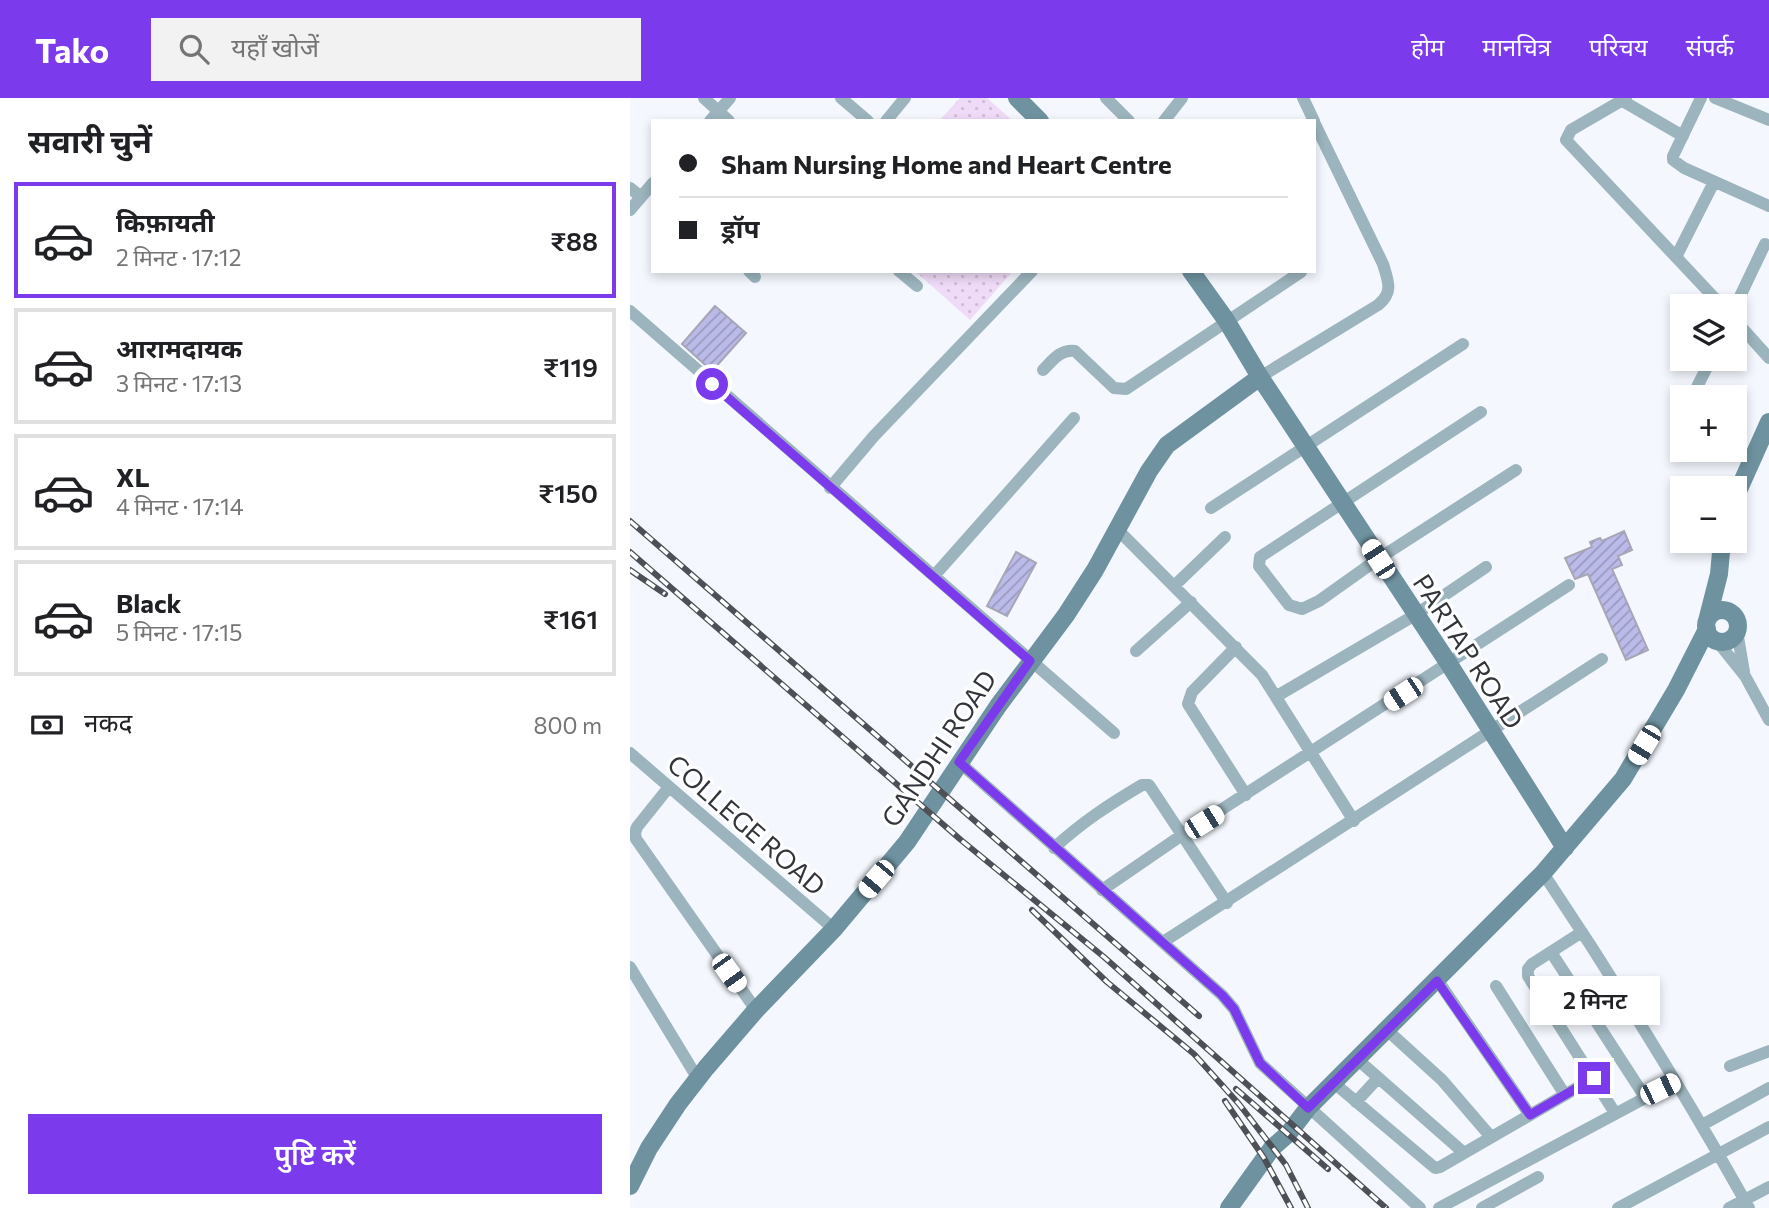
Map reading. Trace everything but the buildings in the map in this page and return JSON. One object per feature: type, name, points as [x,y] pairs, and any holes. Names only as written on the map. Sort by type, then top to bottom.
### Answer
[{"type":"street","points":[[705,98],[714,116],[730,98]]},
{"type":"street","points":[[888,119],[905,98]]},
{"type":"street","points":[[1166,119],[1182,98]]},
{"type":"street","points":[[1303,98],[1313,119]]},
{"type":"street","points":[[1701,98],[1673,160],[1684,168],[1769,206]]},
{"type":"street","points":[[1715,98],[1769,120]]},
{"type":"street","points":[[1683,136],[1623,99],[1571,130],[1566,140],[1711,294]]},
{"type":"street","points":[[849,101],[866,119]]},
{"type":"street","points":[[1026,101],[1039,119]]},
{"type":"street","points":[[1114,101],[1128,119]]},
{"type":"street","points":[[1260,377],[1378,304],[1389,293],[1390,288],[1382,264],[1316,125]]},
{"type":"street","points":[[1676,257],[1714,182]]},
{"type":"street","points":[[630,210],[651,185]]},
{"type":"street","points":[[630,188],[641,197]]},
{"type":"street","points":[[1741,294],[1765,244]]},
{"type":"street","points":[[901,273],[917,286]]},
{"type":"street","points":[[830,488],[874,436],[1030,273]]},
{"type":"street","name":"PARTAP ROAD","points":[[1192,273],[1226,320],[1341,502],[1449,664],[1565,848]]},
{"type":"street","points":[[1043,370],[1060,354],[1068,350],[1075,351],[1114,388],[1126,389],[1299,273]]},
{"type":"street","points":[[630,312],[1114,733]]},
{"type":"street","points":[[1747,333],[1769,358]]},
{"type":"street","points":[[1211,508],[1463,344]]},
{"type":"street","name":"GANDHI ROAD","points":[[630,1186],[649,1148],[698,1079],[756,1010],[834,929],[906,842],[1030,661],[1066,615],[1118,530],[1149,471],[1167,445],[1260,377]]},
{"type":"street","points":[[1481,412],[1260,557],[1259,566],[1289,605],[1302,609],[1319,601],[1378,559],[1516,470]]},
{"type":"street","points":[[933,576],[1074,418]]},
{"type":"street","points":[[1745,476],[1768,428]]},
{"type":"street","points":[[1118,530],[1262,675],[1354,821]]},
{"type":"street","points":[[1174,586],[1225,537]]},
{"type":"street","points":[[1229,1208],[1272,1148],[1308,1108],[1543,873],[1623,779],[1710,630],[1721,553]]},
{"type":"street","points":[[1277,696],[1415,615],[1486,566]]},
{"type":"street","points":[[1719,574],[1736,623],[1745,676]]},
{"type":"street","points":[[1102,890],[1182,835],[1569,585]]},
{"type":"street","points":[[1136,651],[1191,602]]},
{"type":"street","points":[[1710,630],[1726,642],[1733,638],[1736,623],[1727,611],[1719,610],[1712,614],[1710,630],[1745,676],[1769,720]]},
{"type":"street","points":[[1236,647],[1192,692],[1188,704],[1246,795]]},
{"type":"street","points":[[1163,943],[1602,659]]},
{"type":"street","name":"COLLEGE ROAD","points":[[630,753],[834,929]]},
{"type":"street","points":[[959,762],[1228,1002],[1260,1063],[1420,1208]]},
{"type":"street","points":[[1054,848],[1097,812],[1147,784],[1152,787],[1227,902]]},
{"type":"street","points":[[669,787],[637,827],[636,839],[756,1010]]},
{"type":"street","points":[[1543,873],[1702,1125],[1746,1204]]},
{"type":"street","points":[[1582,932],[1532,964],[1528,975],[1615,1113]]},
{"type":"street","points":[[1552,952],[1645,1097]]},
{"type":"street","points":[[630,967],[698,1079]]},
{"type":"street","points":[[1437,981],[1530,1115]]},
{"type":"street","points":[[1496,986],[1565,1095]]},
{"type":"street","points":[[1387,1030],[1442,1080],[1491,1137]]},
{"type":"street","points":[[1730,1066],[1769,1051]]},
{"type":"street","points":[[1357,1059],[1464,1153]]},
{"type":"street","points":[[1356,1102],[1378,1078]]},
{"type":"street","points":[[1334,1083],[1435,1168],[1594,1078]]},
{"type":"street","points":[[1438,1208],[1675,1082]]},
{"type":"street","points":[[1702,1125],[1769,1088]]},
{"type":"street","points":[[1618,1208],[1769,1127]]},
{"type":"street","points":[[1482,1208],[1538,1177]]},
{"type":"street","points":[[1730,1208],[1746,1204],[1769,1187]]},
{"type":"shaded area","points":[[960,98],[987,98],[1011,119],[941,119]]},
{"type":"shaded area","points":[[917,273],[1011,273],[970,320]]},
{"type":"railway","points":[[630,521],[1199,1016]]},
{"type":"railway","points":[[630,552],[961,840],[1104,957],[1386,1208]]},
{"type":"railway","points":[[630,570],[665,594]]},
{"type":"railway","points":[[1032,910],[1107,982],[1194,1054],[1239,1104],[1286,1165],[1308,1208]]},
{"type":"railway","points":[[1236,1089],[1328,1169]]},
{"type":"railway","points":[[1225,1101],[1264,1158],[1291,1208]]},
{"type":"route","points":[[712,384],[1030,661],[959,762],[1222,995],[1234,1009],[1260,1063],[1308,1108],[1437,981],[1530,1115],[1594,1078]]}]
